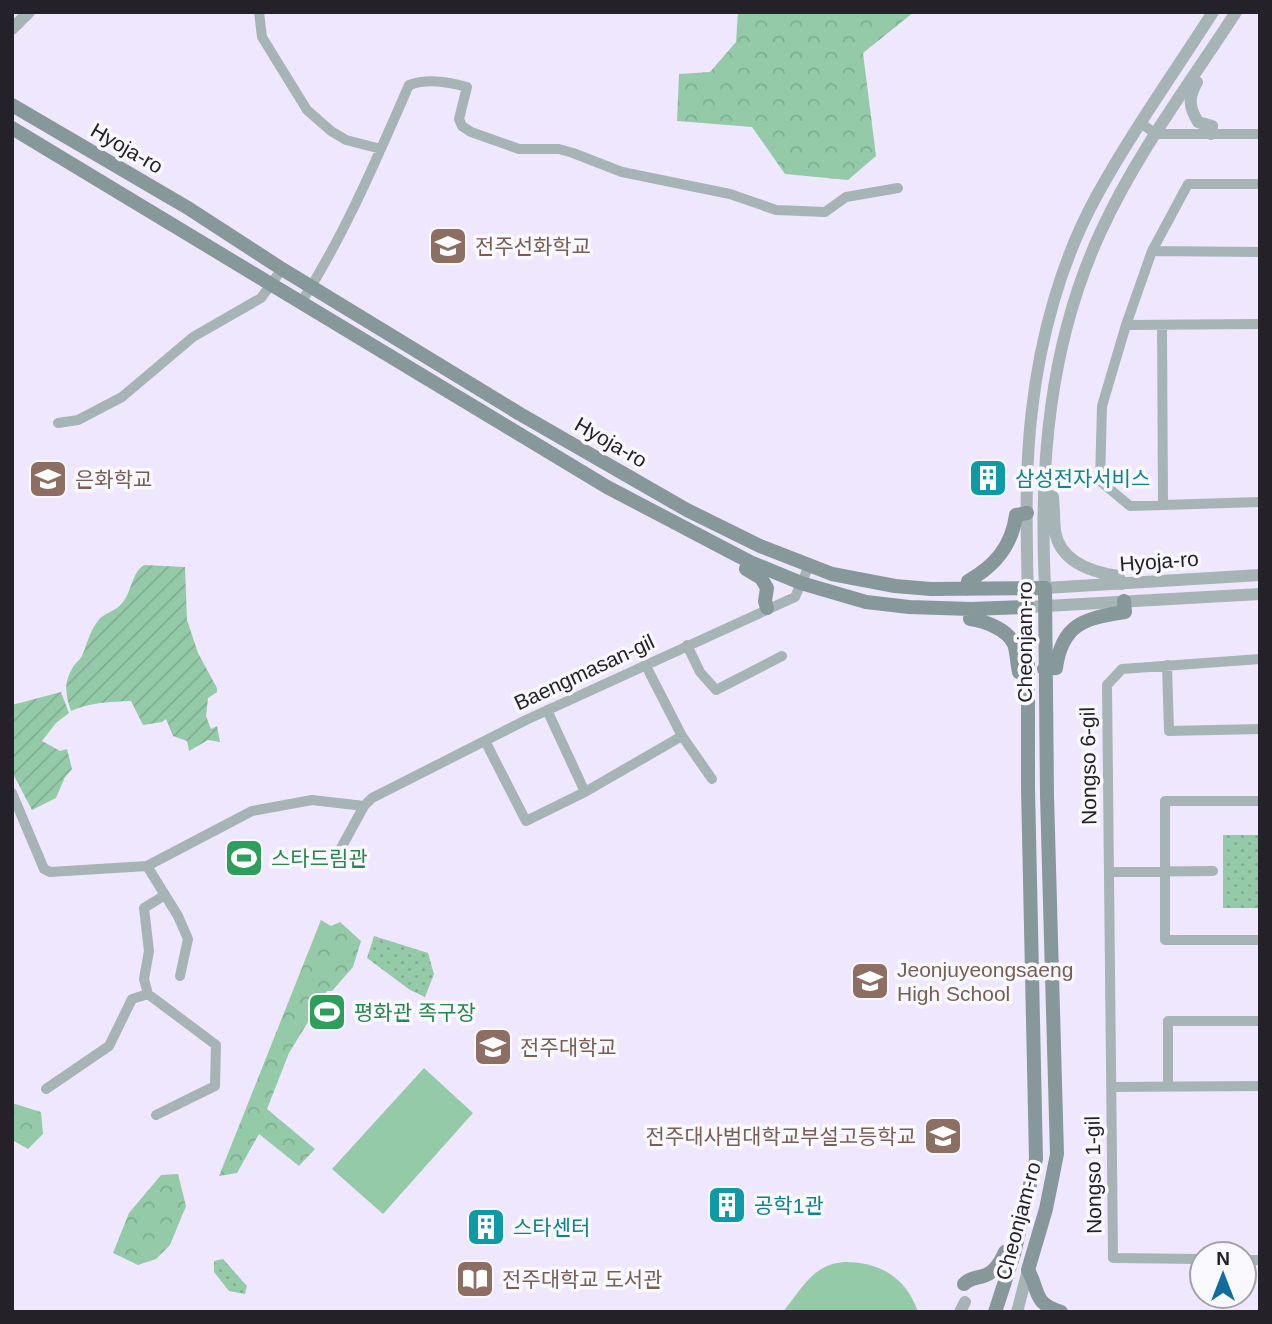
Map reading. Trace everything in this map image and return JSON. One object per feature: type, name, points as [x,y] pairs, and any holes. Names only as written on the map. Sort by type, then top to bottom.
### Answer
[{"type":"main road","name":"Hyoja-ro","points":[[12,105],[188,208],[282,269],[520,414],[687,510],[760,546],[832,574],[895,586],[1045,588]]},
{"type":"main road","name":"Hyoja-ro","points":[[12,128],[589,477],[750,562],[801,583],[866,602],[909,607],[971,609],[1028,607]]},
{"type":"main road","points":[[967,589],[968,581],[982,573],[1004,551],[1011,539],[1016,515],[1027,513]]},
{"type":"main road","points":[[750,562],[746,569],[761,578],[767,588],[766,608]]},
{"type":"main road","name":"Cheonjam-ro","points":[[1028,1270],[1046,1209],[1057,1154],[1044,669],[1045,588]]},
{"type":"main road","points":[[1044,669],[1056,668],[1058,655],[1071,630],[1090,618],[1125,612],[1124,601]]},
{"type":"main road","name":"Cheonjam-ro","points":[[997,1308],[1014,1254],[1036,1159],[1028,607]]},
{"type":"main road","points":[[971,609],[970,618],[982,620],[1003,632],[1013,643],[1019,672],[1028,672]]},
{"type":"main road","points":[[964,1284],[971,1277],[987,1275],[999,1264],[1005,1252],[1014,1254]]},
{"type":"main road","points":[[1028,1270],[1035,1292],[1047,1308],[1061,1312]]},
{"type":"street","points":[[12,30],[29,12]]},
{"type":"street","points":[[259,12],[262,37],[307,110],[331,131],[346,139],[381,149]]},
{"type":"street","name":"Cheonjam-ro","points":[[1028,607],[1027,513],[1031,412],[1055,299],[1069,258],[1096,198],[1213,12]]},
{"type":"street","name":"Cheonjam-ro","points":[[1045,588],[1044,493],[1047,430],[1057,363],[1075,296],[1102,228],[1122,189],[1236,12]]},
{"type":"street","points":[[1194,77],[1198,80],[1191,94],[1190,109],[1198,122],[1212,126],[1211,134]]},
{"type":"street","points":[[302,301],[381,149],[409,85],[420,81],[448,82],[467,87],[460,119],[462,126],[471,132],[519,149],[559,149],[622,172],[730,194],[776,210],[825,212],[846,197],[898,188]]},
{"type":"street","points":[[1142,124],[1156,134],[1260,134]]},
{"type":"street","points":[[1260,184],[1188,184],[1152,251],[1126,325],[1102,406],[1100,481],[1130,506],[1260,502]]},
{"type":"street","points":[[1152,251],[1260,252]]},
{"type":"street","points":[[58,423],[78,420],[122,397],[193,337],[261,298],[282,269]]},
{"type":"street","points":[[1126,325],[1260,324]]},
{"type":"street","points":[[1162,325],[1163,505]]},
{"type":"street","points":[[1044,493],[1053,497],[1055,533],[1071,559],[1097,573],[1118,576],[1122,584]]},
{"type":"street","name":"Baengmasan-gil","points":[[340,850],[364,806],[372,798],[547,710],[795,597],[809,566]]},
{"type":"street","name":"Hyoja-ro","points":[[1045,588],[1260,575]]},
{"type":"street","name":"Hyoja-ro","points":[[1028,607],[1260,594]]},
{"type":"street","points":[[687,645],[700,672],[716,690],[782,656]]},
{"type":"street","name":"Nongso 6-gil","points":[[1111,1087],[1107,685],[1122,669],[1260,659]]},
{"type":"street","points":[[645,664],[682,736],[712,779]]},
{"type":"street","points":[[1167,665],[1169,731],[1260,729]]},
{"type":"street","points":[[547,710],[585,792]]},
{"type":"street","points":[[485,741],[526,821],[585,792],[682,736]]},
{"type":"street","points":[[12,793],[44,869],[55,872],[147,866],[252,811],[312,800],[364,806]]},
{"type":"street","points":[[1260,801],[1165,801],[1165,940],[1260,940]]},
{"type":"street","points":[[147,866],[178,916],[188,939],[180,976]]},
{"type":"street","points":[[1109,872],[1213,871]]},
{"type":"street","points":[[156,1115],[215,1086],[216,1045],[148,994],[144,979],[149,951],[144,908],[165,895]]},
{"type":"street","points":[[46,1089],[109,1046],[132,999],[148,994]]},
{"type":"street","points":[[1168,1086],[1168,1021],[1260,1021]]},
{"type":"street","points":[[1111,1087],[1260,1086]]},
{"type":"street","name":"Nongso 1-gil","points":[[1111,1087],[1113,1258],[1188,1259]]},
{"type":"street","name":"Cheonjam-ro","points":[[1018,1312],[1028,1270]]},
{"type":"street","points":[[997,1308],[1018,1312]]},
{"type":"green space","points":[[738,12],[914,12],[863,53],[876,156],[848,180],[785,174],[752,127],[677,121],[679,74],[710,72],[736,42]]},
{"type":"green space","points":[[144,565],[185,567],[187,620],[198,653],[217,688],[217,692],[208,698],[206,716],[211,729],[217,726],[220,742],[208,740],[189,751],[187,741],[173,736],[166,719],[143,725],[131,701],[93,704],[71,711],[66,690],[69,674],[82,656],[95,625],[123,602],[137,572]]},
{"type":"green space","points":[[61,692],[69,713],[56,723],[42,741],[60,751],[67,749],[72,769],[65,777],[56,798],[32,810],[12,772],[12,705]]},
{"type":"green space","points":[[1223,835],[1260,835],[1260,908],[1223,908]]},
{"type":"green space","points":[[321,920],[331,926],[340,922],[361,941],[353,967],[332,991],[327,991],[289,1053],[267,1109],[315,1149],[299,1166],[259,1134],[237,1173],[219,1176]]},
{"type":"green space","points":[[374,936],[428,953],[434,974],[425,997],[410,990],[367,958]]},
{"type":"green space","points":[[424,1068],[473,1113],[383,1214],[332,1169]]},
{"type":"green space","points":[[12,1103],[41,1112],[43,1134],[28,1149],[12,1140]]},
{"type":"green space","points":[[178,1174],[186,1206],[170,1245],[156,1259],[138,1265],[113,1253],[129,1213],[161,1175]]},
{"type":"green space","points":[[223,1259],[247,1286],[245,1294],[229,1291],[214,1272],[214,1261]]},
{"type":"green space","points":[[835,1263],[870,1265],[891,1275],[907,1290],[918,1312],[783,1312],[817,1272]]},
{"type":"place","name":"전주선화학교","points":[[448,246]]},
{"type":"place","name":"삼성전자서비스","points":[[988,478]]},
{"type":"place","name":"은화학교","points":[[48,479]]},
{"type":"place","name":"스타드림관","points":[[244,858]]},
{"type":"place","name":"Jeonjuyeongsaeng High School","points":[[870,981]]},
{"type":"place","name":"평화관 족구장","points":[[327,1012]]},
{"type":"place","name":"전주대학교","points":[[493,1047]]},
{"type":"place","name":"전주대사범대학교부설고등학교","points":[[943,1136]]},
{"type":"place","name":"공학1관","points":[[727,1205]]},
{"type":"place","name":"스타센터","points":[[486,1227]]},
{"type":"place","name":"전주대학교 도서관","points":[[475,1279]]}]
